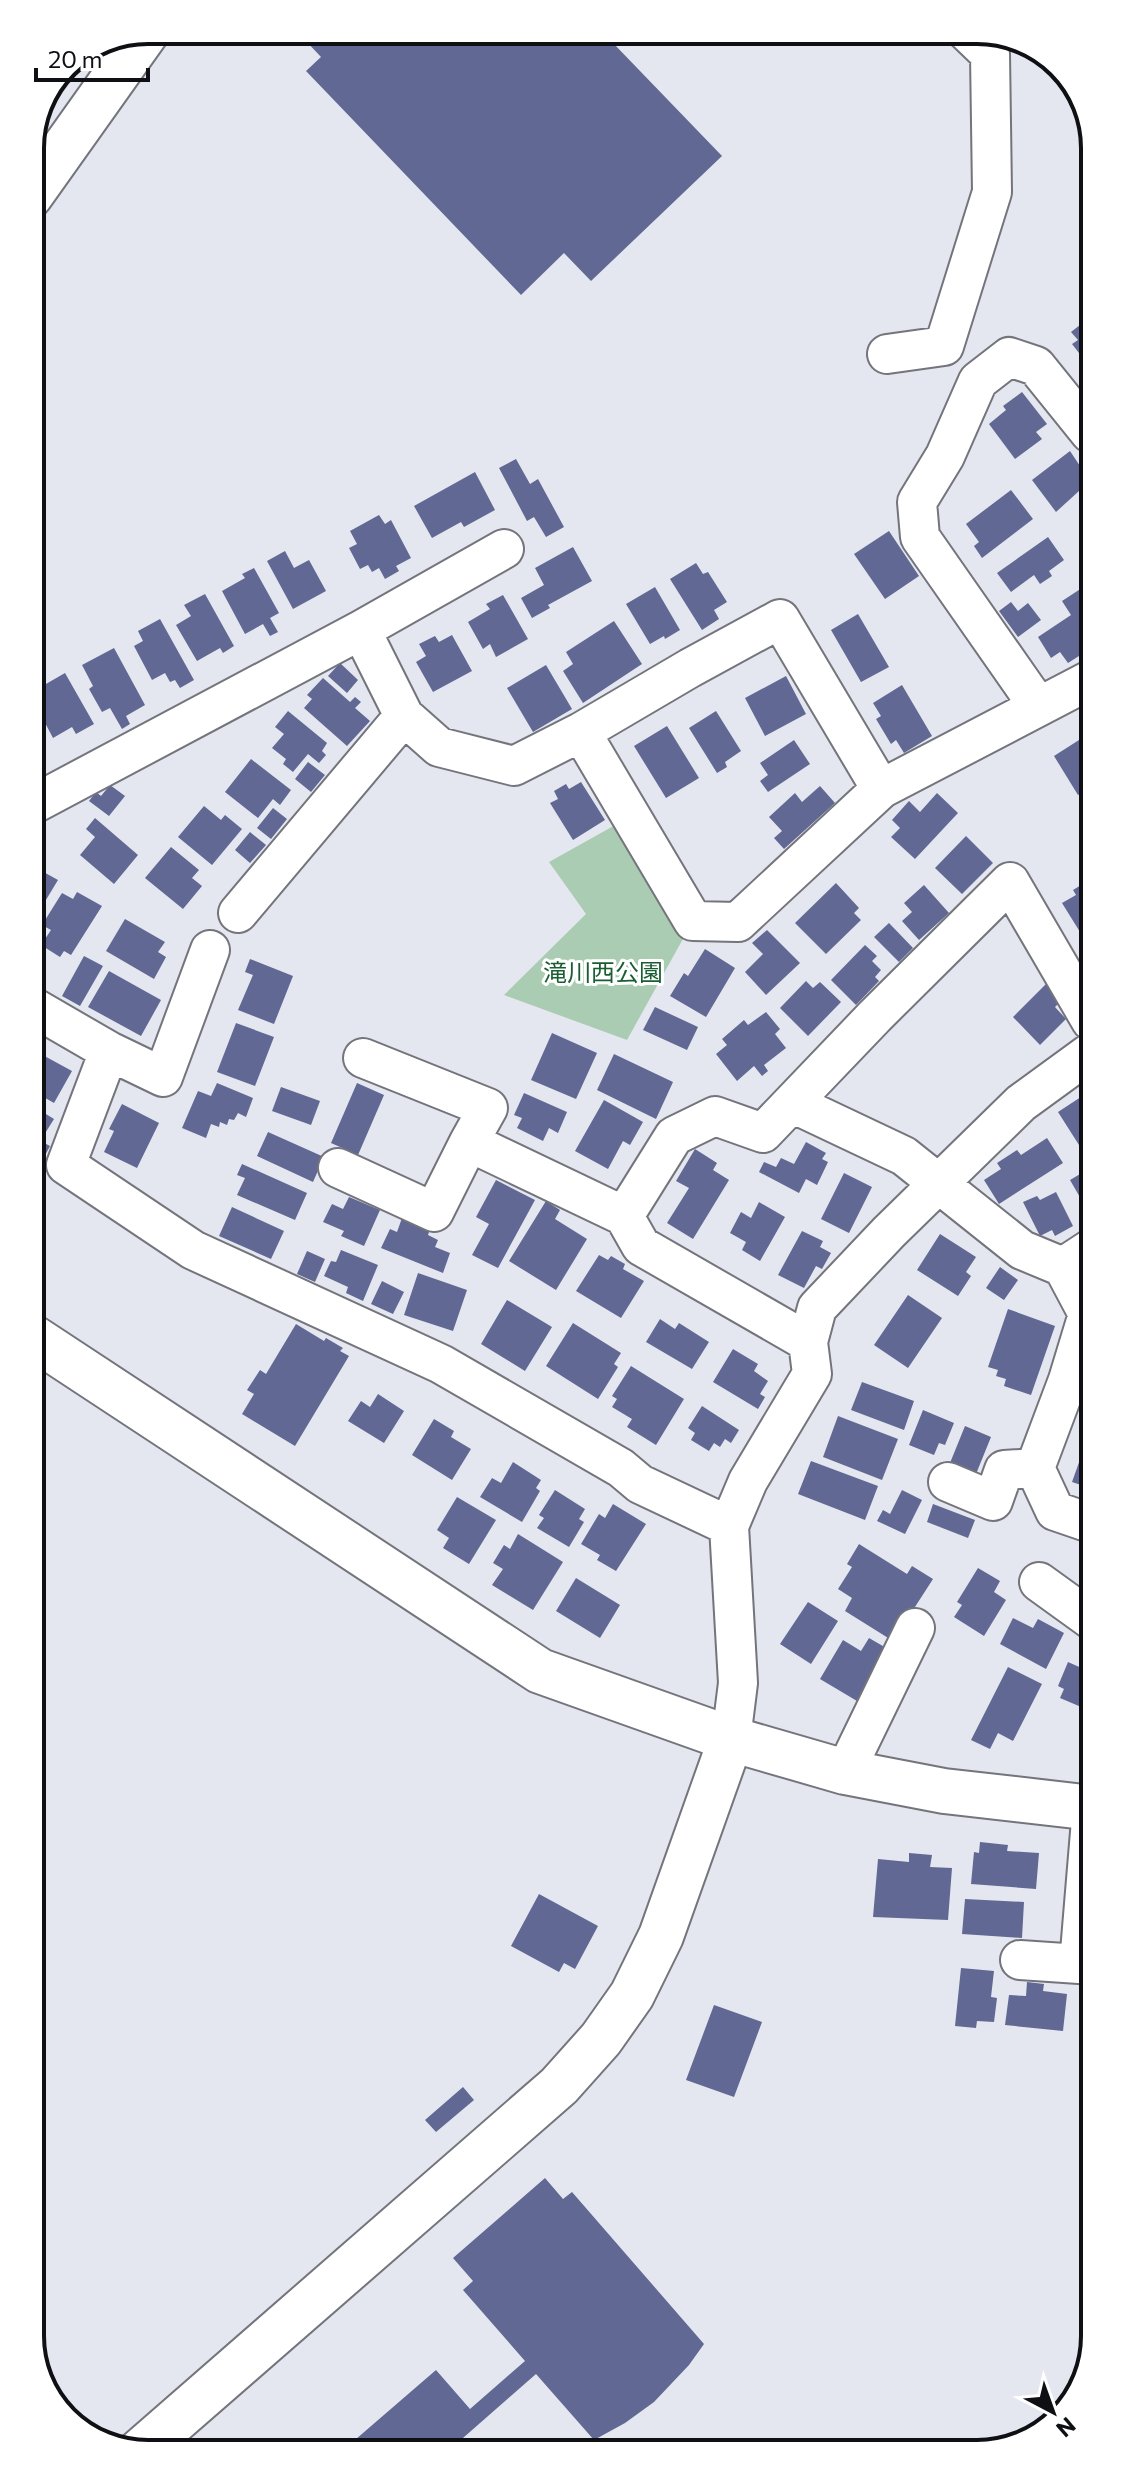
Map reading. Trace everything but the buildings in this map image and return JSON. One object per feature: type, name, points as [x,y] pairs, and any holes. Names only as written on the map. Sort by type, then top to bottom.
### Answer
[{"type":"street","points":[[887,354],[944,346],[992,192],[990,54],[980,44]]},
{"type":"street","points":[[44,176],[137,45]]},
{"type":"street","points":[[1038,706],[920,537],[917,502],[945,456],[978,381],[1009,357],[1036,366],[1081,422]]},
{"type":"street","points":[[44,799],[361,630],[504,549]]},
{"type":"street","points":[[361,630],[404,716],[439,747],[514,766],[581,732],[780,619],[881,789]]},
{"type":"street","points":[[581,732],[693,921],[738,922],[881,789],[1081,684]]},
{"type":"street","points":[[238,913],[404,716]]},
{"type":"street","points":[[624,1216],[674,1136],[715,1116],[763,1133],[1010,882],[1081,1004]]},
{"type":"street","points":[[44,1013],[109,1051],[163,1077],[210,950]]},
{"type":"street","points":[[109,1051],[66,1165],[193,1250],[441,1364],[621,1468],[640,1484],[729,1526]]},
{"type":"street","points":[[338,1168],[434,1212],[488,1108],[363,1058]]},
{"type":"street","points":[[153,2440],[559,2086],[601,2039],[632,1995],[661,1936],[697,1827],[731,1739],[738,1683],[729,1526],[748,1481],[812,1374],[808,1342],[817,1308],[1021,1103],[1081,1059]]},
{"type":"street","points":[[792,1103],[904,1156],[1022,1250],[1077,1258],[1081,1278]]},
{"type":"street","points":[[469,1142],[624,1216],[641,1246],[808,1342]]},
{"type":"street","points":[[44,1345],[540,1671],[731,1739],[845,1772],[944,1791],[1081,1807]]},
{"type":"street","points":[[1035,1468],[1080,1385]]},
{"type":"street","points":[[948,1482],[993,1501],[1004,1470],[1035,1468]]},
{"type":"street","points":[[1035,1468],[1055,1511],[1081,1520]]},
{"type":"street","points":[[1039,1582],[1081,1612]]},
{"type":"street","points":[[845,1772],[915,1628]]},
{"type":"street","points":[[1020,1960],[1081,1965]]},
{"type":"green space","name":"滝川西公園","points":[[617,824],[684,937],[627,1040],[504,995],[586,914],[549,862]]}]
